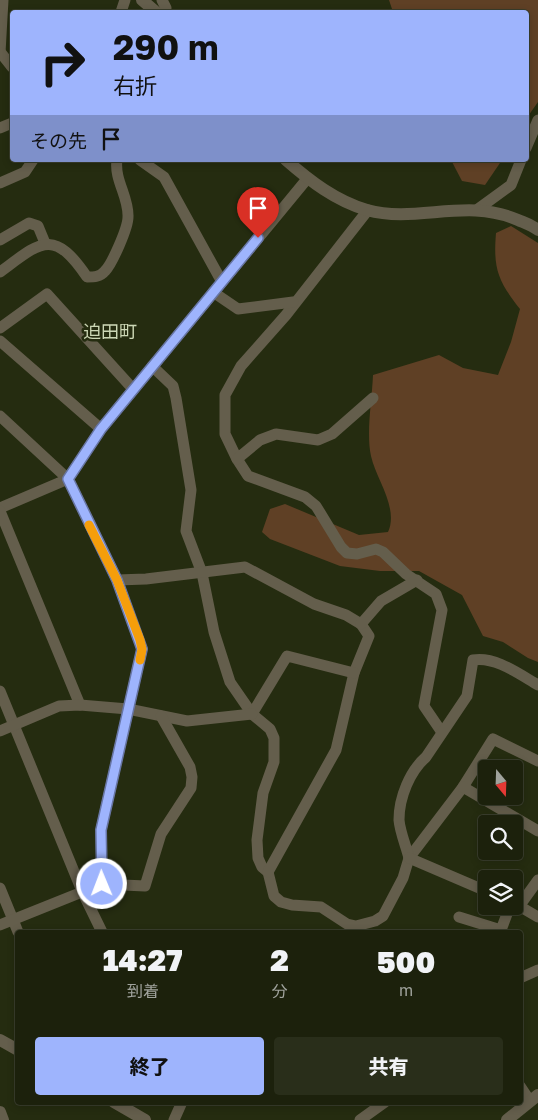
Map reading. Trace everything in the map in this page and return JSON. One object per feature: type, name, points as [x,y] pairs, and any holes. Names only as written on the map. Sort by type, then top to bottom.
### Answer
[{"type":"street","points":[[4,0],[0,53],[10,65]]},
{"type":"street","points":[[142,0],[154,10]]},
{"type":"street","points":[[529,141],[538,120]]},
{"type":"street","points":[[0,183],[26,172],[32,162]]},
{"type":"street","points":[[0,272],[37,245],[45,243],[54,245],[68,253],[87,277],[97,277],[106,271],[126,229],[128,218],[127,204],[115,171],[116,162]]},
{"type":"street","points":[[143,162],[164,177],[222,282]]},
{"type":"street","points":[[288,162],[307,179],[338,198],[368,210],[409,213],[478,209],[503,214],[538,230]]},
{"type":"street","points":[[478,209],[511,185],[520,162]]},
{"type":"street","points":[[80,704],[0,510],[68,479],[101,429],[307,179]]},
{"type":"street","points":[[368,210],[293,302],[286,315],[241,366],[225,395],[225,434],[236,459],[248,476],[305,497],[316,506],[341,547],[347,553],[357,554],[376,549],[383,552],[406,574],[436,594],[442,610],[424,706],[441,731]]},
{"type":"street","points":[[0,240],[28,223],[38,226],[45,243]]},
{"type":"street","points":[[213,292],[238,309],[293,302]]},
{"type":"street","points":[[0,328],[47,294],[133,389]]},
{"type":"street","points":[[0,341],[101,429]]},
{"type":"street","points":[[152,366],[173,386],[176,398],[191,490],[186,531],[202,573],[214,632],[226,673],[252,714],[270,729],[274,738],[274,762],[263,793],[257,840],[258,858],[262,867],[268,872],[274,896],[281,902],[321,907],[347,924],[356,926],[375,921],[383,916],[403,878],[409,858],[463,787],[493,739],[538,761]]},
{"type":"street","points":[[236,459],[260,440],[276,434],[318,440],[332,434],[373,398]]},
{"type":"street","points":[[0,416],[68,479],[117,580],[142,649],[101,830],[102,884]]},
{"type":"street","points":[[117,580],[202,573],[245,567],[314,604],[361,624],[369,636],[354,673],[336,750],[268,872]]},
{"type":"street","points":[[361,624],[381,601],[417,580]]},
{"type":"street","points":[[252,714],[287,656],[354,673]]},
{"type":"street","points":[[409,858],[399,820],[404,793],[410,776],[467,696],[473,660],[484,658],[508,668],[538,685]]},
{"type":"street","points":[[0,691],[82,891],[101,930]]},
{"type":"street","points":[[0,731],[60,706],[80,704],[128,709],[187,721],[252,714]]},
{"type":"street","points":[[0,925],[102,884],[145,886],[161,834],[190,788],[192,777],[190,768],[161,716]]},
{"type":"street","points":[[463,787],[538,831]]},
{"type":"street","points":[[409,858],[478,888]]},
{"type":"street","points":[[523,896],[538,880]]},
{"type":"street","points":[[0,888],[17,930]]},
{"type":"street","points":[[523,909],[538,917]]},
{"type":"street","points":[[459,917],[501,930],[509,915]]},
{"type":"street","points":[[523,977],[538,970]]},
{"type":"street","points":[[0,1040],[15,1048]]},
{"type":"street","points":[[507,1120],[534,1098],[523,1089]]},
{"type":"street","points":[[119,1105],[145,1120]]},
{"type":"street","points":[[174,1120],[181,1105]]},
{"type":"street","points":[[360,1120],[382,1105]]},
{"type":"street","points":[[0,1112],[3,1120]]},
{"type":"shaded area","points":[[389,0],[538,0],[538,102],[529,115],[529,10],[392,10]]},
{"type":"shaded area","points":[[452,162],[501,162],[485,185],[462,181]]},
{"type":"shaded area","points":[[511,226],[538,243],[538,662],[503,642],[483,636],[462,595],[419,571],[380,571],[340,566],[270,539],[262,532],[270,509],[285,504],[359,535],[388,532],[391,523],[389,503],[374,465],[370,447],[369,427],[373,375],[439,355],[463,368],[498,375],[511,342],[520,309],[502,282],[495,256],[496,233]]},
{"type":"slow traffic","points":[[89,525],[117,580],[140,640],[142,649],[140,660]]},
{"type":"district","name":"迫田町","points":[[110,332]]},
{"type":"route","points":[[102,884],[101,830],[142,649],[117,580],[92,532],[68,479],[101,429],[258,238]]}]
